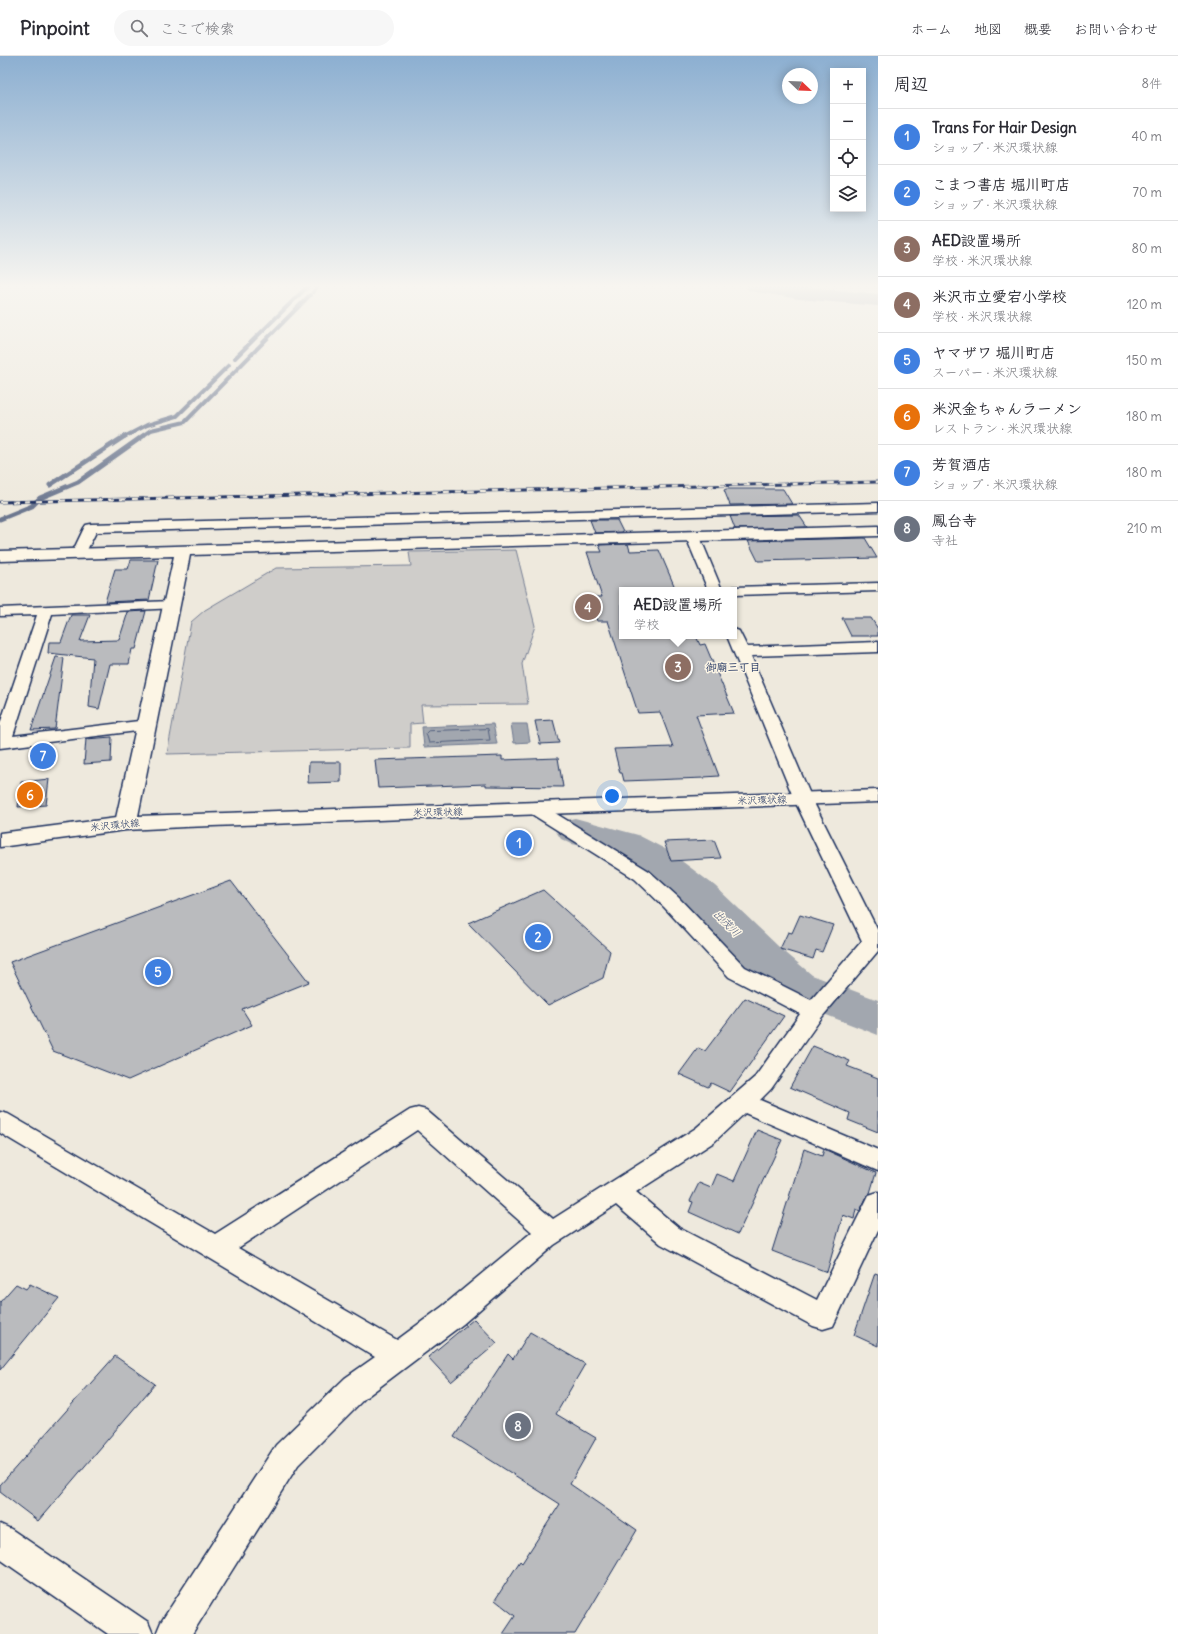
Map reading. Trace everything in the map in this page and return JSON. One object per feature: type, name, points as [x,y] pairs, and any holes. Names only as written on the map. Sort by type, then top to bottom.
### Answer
[{"type":"street","points":[[79,553],[91,528],[878,507]]},
{"type":"street","points":[[0,556],[878,531]]},
{"type":"street","points":[[693,537],[715,587]]},
{"type":"street","points":[[126,824],[183,550]]},
{"type":"street","points":[[737,591],[878,587]]},
{"type":"street","points":[[0,612],[171,606]]},
{"type":"street","points":[[46,611],[1,743],[147,725]]},
{"type":"street","points":[[173,1634],[287,1456],[354,1388],[453,1315],[551,1233],[705,1136],[763,1083],[814,1011],[876,943],[804,799],[736,639]]},
{"type":"street","points":[[742,652],[878,647]]},
{"type":"street","name":"米沢環状線","points":[[0,840],[126,824],[262,816],[536,809],[878,796]]},
{"type":"street","points":[[536,809],[642,875],[671,902],[737,972],[814,1011]]},
{"type":"street","points":[[742,1102],[878,1161]]},
{"type":"street","points":[[216,1248],[418,1117],[551,1233]]},
{"type":"street","points":[[0,1121],[399,1356]]},
{"type":"street","points":[[618,1191],[670,1236],[823,1317],[878,1203]]},
{"type":"street","points":[[0,1540],[136,1634]]},
{"type":"shaded area","points":[[516,550],[535,626],[522,664],[528,704],[421,705],[423,723],[410,724],[410,748],[167,754],[191,622],[205,610],[276,568],[411,566],[409,552]]},
{"type":"water","points":[[493,724],[497,744],[424,747],[422,727]]},
{"type":"water","points":[[511,724],[527,724],[530,742],[514,743]]},
{"type":"building","points":[[783,489],[792,504],[730,505],[724,490]]},
{"type":"building","points":[[799,515],[807,527],[735,529],[730,516]]},
{"type":"building","points":[[590,520],[617,520],[623,532],[595,533]]},
{"type":"building","points":[[865,538],[877,558],[758,561],[748,541]]},
{"type":"building","points":[[628,544],[630,551],[659,550],[675,587],[619,587],[619,639],[697,639],[700,645],[705,644],[734,713],[696,715],[719,776],[704,778],[624,781],[622,773],[620,773],[614,749],[673,747],[660,712],[638,713],[608,621],[597,621],[589,597],[602,597],[587,552],[602,552],[599,545]]},
{"type":"building","points":[[131,560],[158,560],[149,600],[105,602],[115,569],[128,569]]},
{"type":"building","points":[[146,611],[136,649],[132,649],[129,664],[110,664],[99,709],[89,707],[93,658],[48,653],[49,642],[61,642],[71,615],[90,615],[80,641],[119,640],[128,612]]},
{"type":"building","points":[[842,618],[871,618],[878,629],[878,636],[851,636]]},
{"type":"building","points":[[56,657],[64,658],[55,729],[31,730]]},
{"type":"building","points":[[553,720],[559,743],[540,744],[535,721]]},
{"type":"building","points":[[112,737],[111,762],[84,764],[86,739]]},
{"type":"building","points":[[502,756],[502,760],[558,758],[563,787],[486,786],[486,784],[378,788],[375,760]]},
{"type":"building","points":[[309,762],[341,762],[341,782],[308,783]]},
{"type":"building","points":[[49,779],[46,805],[18,807],[21,782]]},
{"type":"building","points":[[714,840],[721,858],[671,861],[664,842]]},
{"type":"building","points":[[231,881],[309,982],[242,1009],[252,1025],[128,1080],[53,1051],[10,962]]},
{"type":"building","points":[[543,890],[610,951],[603,978],[548,1005],[468,923]]},
{"type":"building","points":[[800,915],[833,925],[822,952],[816,950],[813,959],[780,949],[788,932],[792,933]]},
{"type":"building","points":[[745,998],[784,1016],[730,1092],[711,1083],[708,1087],[679,1074],[698,1048],[705,1051]]},
{"type":"building","points":[[813,1046],[850,1061],[847,1066],[878,1078],[878,1132],[848,1120],[850,1113],[790,1087]]},
{"type":"building","points":[[757,1130],[782,1140],[738,1234],[689,1212],[693,1202],[690,1201],[699,1183],[711,1188],[717,1174],[734,1181]]},
{"type":"building","points":[[804,1149],[822,1156],[824,1149],[876,1173],[870,1193],[868,1194],[860,1211],[856,1209],[854,1219],[843,1215],[827,1272],[772,1251]]},
{"type":"building","points":[[875,1273],[878,1274],[878,1346],[854,1335]]},
{"type":"building","points":[[16,1284],[26,1289],[30,1284],[59,1298],[0,1370],[0,1302]]},
{"type":"building","points":[[474,1319],[497,1343],[451,1382],[428,1357]]},
{"type":"building","points":[[530,1332],[585,1364],[556,1414],[596,1438],[570,1484],[637,1530],[575,1634],[503,1634],[515,1616],[495,1600],[520,1561],[522,1563],[560,1504],[454,1437],[508,1354],[513,1359]]},
{"type":"building","points":[[115,1356],[155,1384],[38,1521],[0,1492],[0,1485]]},
{"type":"waterway","points":[[141,437],[151,430],[185,422],[246,360]]},
{"type":"waterway","points":[[124,437],[147,425],[177,416],[229,365]]},
{"type":"waterway","points":[[50,485],[125,436]]},
{"type":"waterway","points":[[0,519],[32,506],[40,498],[78,482],[143,436]]},
{"type":"waterway","name":"出茂川","points":[[575,830],[586,835],[624,844],[653,859],[700,896],[763,958],[796,986],[878,1018]]},
{"type":"railway","points":[[0,502],[878,482]]},
{"type":"place","name":"米沢市立愛宕小学校","points":[[588,607]]},
{"type":"place","name":"AED設置場所","points":[[678,667]]},
{"type":"place","name":"芳賀酒店","points":[[43,756]]},
{"type":"place","name":"米沢金ちゃんラーメン","points":[[30,795]]},
{"type":"place","name":"Trans For Hair Design","points":[[519,843]]},
{"type":"place","name":"こまつ書店 堀川町店","points":[[538,937]]},
{"type":"place","name":"ヤマザワ 堀川町店","points":[[158,972]]},
{"type":"place","name":"鳳台寺","points":[[518,1426]]},
{"type":"district","name":"御廟三丁目","points":[[733,667]]}]
